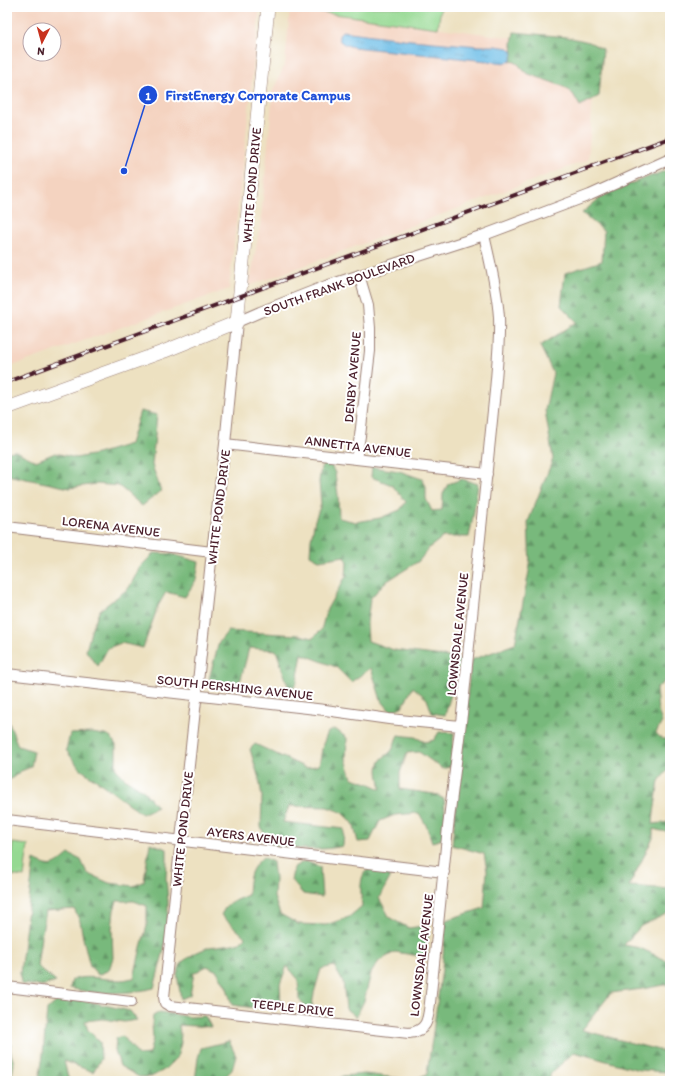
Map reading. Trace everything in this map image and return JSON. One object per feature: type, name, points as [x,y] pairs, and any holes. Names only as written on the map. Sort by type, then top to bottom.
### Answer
[{"type":"street","name":"WHITE POND DRIVE","points":[[168,1005],[165,1003],[164,997],[225,444],[268,7]]},
{"type":"street","name":"SOUTH FRANK BOULEVARD","points":[[7,408],[164,351],[326,286],[484,235],[590,196],[670,159]]},
{"type":"street","name":"LOWNSDALE AVENUE","points":[[417,1032],[426,1024],[428,1017],[463,706],[496,383],[499,345],[499,317],[496,291],[484,235]]},
{"type":"street","name":"DENBY AVENUE","points":[[356,459],[370,351],[368,305],[359,275]]},
{"type":"street","name":"ANNETTA AVENUE","points":[[225,444],[487,474]]},
{"type":"street","name":"LORENA AVENUE","points":[[7,527],[212,552]]},
{"type":"street","name":"SOUTH PERSHING AVENUE","points":[[7,674],[460,726]]},
{"type":"street","name":"AYERS AVENUE","points":[[7,820],[444,872]]},
{"type":"street","points":[[7,987],[131,1002]]},
{"type":"street","name":"TEEPLE DRIVE","points":[[168,1005],[172,1007],[417,1032]]},
{"type":"shaded area","points":[[7,7],[260,7],[229,289],[7,368]]},
{"type":"shaded area","points":[[290,8],[597,49],[588,160],[249,286],[261,221],[273,90],[285,64]]},
{"type":"green space","points":[[441,7],[438,28],[290,8]]},
{"type":"green space","points":[[514,32],[567,37],[589,42],[603,49],[599,96],[580,106],[573,94],[562,86],[526,73],[518,64],[511,60],[513,54],[512,44]]},
{"type":"green space","points":[[670,169],[670,681],[665,681],[656,689],[658,711],[662,722],[656,733],[662,739],[670,739],[670,767],[659,781],[653,824],[670,822],[670,832],[653,829],[653,838],[629,886],[670,889],[670,912],[641,926],[624,945],[640,948],[670,962],[670,984],[611,993],[582,1030],[670,1053],[668,1072],[639,1070],[574,1052],[550,1074],[550,1081],[336,1081],[342,1076],[365,1074],[412,1080],[427,1074],[442,969],[446,920],[484,908],[487,871],[484,854],[452,845],[471,660],[515,644],[530,566],[528,522],[553,459],[545,410],[553,373],[540,346],[577,322],[561,306],[565,273],[602,261],[604,231],[582,213],[606,193]]},
{"type":"green space","points":[[140,411],[157,415],[152,465],[161,491],[142,506],[119,486],[96,484],[70,488],[7,475],[7,452],[15,451],[36,461],[55,453],[76,458],[97,454],[130,444]]},
{"type":"green space","points":[[328,460],[335,473],[339,518],[356,522],[380,518],[400,510],[406,502],[392,485],[371,477],[372,467],[399,471],[422,479],[426,486],[426,499],[432,511],[442,510],[443,494],[448,484],[462,479],[478,484],[469,537],[443,537],[429,548],[419,561],[384,583],[370,599],[367,623],[368,641],[394,650],[443,656],[461,660],[445,715],[432,713],[427,699],[413,687],[403,706],[391,712],[381,700],[371,668],[351,682],[336,667],[302,654],[297,682],[290,692],[276,650],[249,648],[241,679],[230,688],[209,679],[219,642],[228,631],[299,635],[313,638],[321,630],[327,609],[346,576],[347,563],[345,556],[319,560],[310,555],[311,539],[315,520],[321,504],[319,482],[321,467]]},
{"type":"green space","points":[[154,553],[172,554],[199,562],[196,580],[185,597],[166,592],[158,606],[143,648],[121,643],[108,648],[98,666],[86,651],[92,627],[100,610],[129,588],[140,567]]},
{"type":"green space","points":[[7,723],[9,723],[18,746],[34,751],[31,767],[21,771],[7,782]]},
{"type":"green space","points":[[335,729],[347,738],[346,759],[352,778],[381,789],[378,774],[379,763],[392,750],[398,735],[415,737],[425,742],[434,740],[439,732],[454,733],[451,766],[443,769],[419,752],[407,753],[400,773],[400,789],[434,794],[444,799],[446,824],[443,839],[432,842],[427,827],[419,813],[395,815],[380,821],[370,841],[358,842],[353,823],[341,812],[327,807],[289,806],[283,822],[344,829],[343,846],[316,849],[269,846],[261,827],[262,796],[259,779],[250,749],[255,744],[306,768],[319,765],[323,744],[328,732]]},
{"type":"green space","points":[[92,733],[110,736],[116,745],[116,769],[127,780],[143,790],[157,807],[142,814],[80,769],[66,750],[70,734]]},
{"type":"green space","points":[[13,843],[28,845],[24,877],[9,875]]},
{"type":"green space","points":[[150,843],[167,849],[166,878],[168,922],[164,950],[154,988],[134,992],[100,993],[70,988],[72,980],[84,977],[121,980],[134,978],[147,926],[147,906],[134,901],[117,901],[114,910],[112,929],[113,958],[109,970],[98,975],[90,966],[80,921],[74,909],[46,911],[37,966],[56,982],[41,986],[21,984],[20,973],[34,860],[45,865],[53,865],[69,854],[81,860],[87,873],[109,883],[134,886],[144,881]]},
{"type":"green space","points":[[263,857],[273,862],[275,879],[274,897],[280,914],[298,924],[326,925],[349,917],[362,906],[361,883],[365,872],[378,869],[390,873],[390,878],[379,898],[390,918],[409,928],[430,925],[426,957],[395,952],[379,961],[371,973],[364,1001],[356,1017],[346,1009],[343,982],[334,966],[321,969],[314,993],[311,1012],[299,999],[298,979],[287,966],[280,984],[281,1006],[255,1008],[232,1005],[227,988],[217,971],[207,966],[194,973],[190,995],[181,999],[177,974],[182,962],[195,953],[209,947],[240,943],[245,937],[221,915],[226,906],[248,895],[252,870]]},
{"type":"green space","points":[[305,861],[320,867],[322,897],[303,894],[291,880],[294,867]]},
{"type":"green space","points":[[83,1000],[130,1011],[137,1020],[124,1022],[103,1019],[85,1021],[88,1030],[100,1042],[101,1059],[93,1072],[64,1061],[69,1081],[39,1081],[47,1010],[57,1001]]},
{"type":"green space","points":[[160,1012],[190,1017],[205,1016],[211,1027],[179,1025],[181,1043],[177,1057],[164,1070],[151,1077],[139,1077],[120,1066],[115,1050],[116,1038],[123,1036],[138,1055],[149,1054],[153,1038],[153,1016]]},
{"type":"green space","points":[[7,1041],[11,1044],[10,1049],[14,1064],[11,1081],[7,1081]]},
{"type":"green space","points":[[229,1041],[236,1056],[232,1070],[221,1081],[195,1081],[201,1048]]},
{"type":"water","points":[[342,31],[411,40],[495,46],[509,48],[513,54],[511,60],[506,63],[353,47],[344,44],[339,40]]},
{"type":"railway","points":[[7,382],[670,138]]},
{"type":"place","name":"FirstEnergy Corporate Campus","points":[[124,171]]}]
